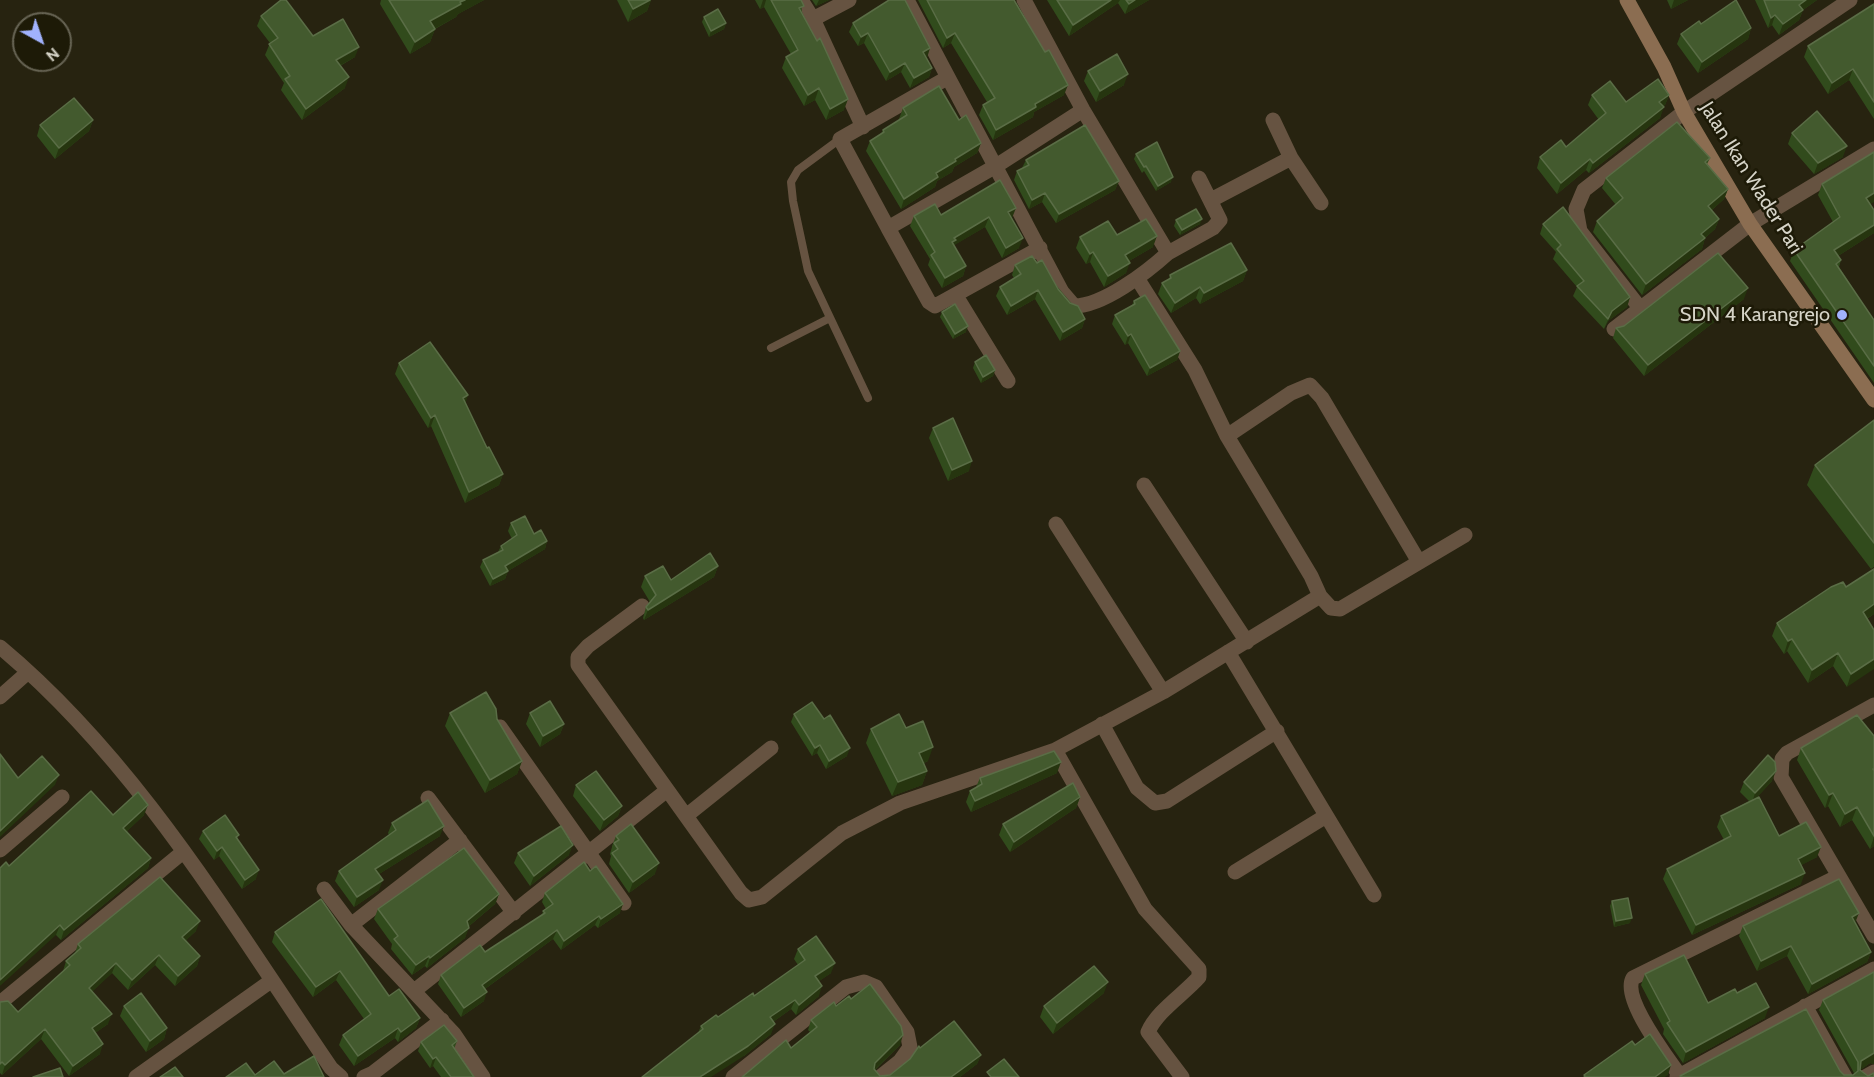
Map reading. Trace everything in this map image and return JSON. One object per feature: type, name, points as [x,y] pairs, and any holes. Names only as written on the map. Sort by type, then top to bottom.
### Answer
[{"type":"street","points":[[801,0],[813,19],[862,127]]},
{"type":"street","points":[[813,19],[849,0]]},
{"type":"street","points":[[907,0],[1062,292],[1074,306],[1088,306],[1137,278],[1168,254],[1217,224],[1220,215],[1199,178]]},
{"type":"street","points":[[1024,0],[1083,110],[1168,254]]},
{"type":"street","name":"Jalan Ikan Wader Pari","points":[[1627,0],[1664,67],[1684,112],[1750,224],[1874,400]]},
{"type":"street","points":[[1640,308],[1580,231],[1576,209],[1584,190],[1684,112],[1850,0]]},
{"type":"street","points":[[947,78],[840,139],[888,228],[929,302],[935,306],[1040,248]]},
{"type":"street","points":[[888,228],[996,166],[1083,110]]},
{"type":"street","points":[[1273,120],[1291,158],[1321,203]]},
{"type":"street","points":[[1614,329],[1750,224],[1874,149]]},
{"type":"street","points":[[1211,200],[1291,158]]},
{"type":"street","points":[[1137,278],[1195,370],[1227,436],[1311,576],[1320,596],[1331,608],[1340,609],[1465,535]]},
{"type":"street","points":[[956,296],[1008,381]]},
{"type":"street","points":[[1227,436],[1290,393],[1310,385],[1322,398],[1419,562]]},
{"type":"street","points":[[1144,485],[1246,642]]},
{"type":"street","points":[[1056,524],[1163,692]]},
{"type":"street","points":[[642,606],[588,646],[578,657],[578,665],[666,791],[741,893],[749,900],[762,897],[842,833],[900,803],[1055,750],[1163,692],[1320,596]]},
{"type":"street","points":[[0,647],[82,727],[144,798],[229,916],[331,1068],[341,1077]]},
{"type":"street","points":[[1228,652],[1374,895]]},
{"type":"street","points":[[0,697],[27,673]]},
{"type":"street","points":[[1874,705],[1859,720],[1787,753],[1780,767],[1781,777],[1874,936]]},
{"type":"street","points":[[1102,724],[1137,788],[1155,803],[1167,801],[1277,731]]},
{"type":"street","points":[[500,727],[624,903]]},
{"type":"street","points":[[686,816],[771,748]]},
{"type":"street","points":[[1055,750],[1145,909],[1198,969],[1199,977],[1184,994],[1153,1021],[1148,1032],[1182,1077]]},
{"type":"street","points":[[414,991],[666,791]]},
{"type":"street","points":[[0,850],[62,797]]},
{"type":"street","points":[[428,798],[514,913]]},
{"type":"street","points":[[1235,872],[1326,816]]},
{"type":"street","points":[[351,925],[460,840]]},
{"type":"street","points":[[0,1002],[183,852]]},
{"type":"street","points":[[1839,876],[1633,978],[1630,983],[1631,994],[1655,1040],[1679,1076],[1874,969]]},
{"type":"street","points":[[324,889],[351,925],[442,1020],[483,1077]]},
{"type":"street","points":[[136,1077],[271,981]]},
{"type":"street","points":[[733,1077],[846,987],[864,982],[876,987],[908,1032],[910,1047],[900,1061],[880,1077]]},
{"type":"street","points":[[1805,1006],[1845,1077]]},
{"type":"street","points":[[364,1077],[373,1073],[442,1020]]},
{"type":"street","points":[[1865,1077],[1874,1072]]},
{"type":"lane","points":[[840,139],[798,170],[791,182],[808,271],[868,398]]},
{"type":"lane","points":[[771,348],[830,318]]},
{"type":"building","points":[[281,0],[286,0],[313,36],[343,19],[359,47],[336,60],[349,77],[306,109],[285,79],[290,76],[269,44],[278,38],[261,16]]},
{"type":"building","points":[[389,0],[465,0],[430,21],[435,29],[415,42]]},
{"type":"building","points":[[628,0],[650,0],[633,9]]},
{"type":"building","points":[[771,0],[801,0],[804,6],[799,8],[817,41],[820,38],[848,99],[830,109],[819,88],[808,95],[786,57],[798,50]]},
{"type":"building","points":[[889,0],[905,0],[930,48],[923,52],[932,68],[914,78],[905,63],[890,72],[868,33],[861,37],[853,23]]},
{"type":"building","points":[[927,0],[1014,0],[1045,52],[1049,50],[1068,85],[996,130],[983,105],[995,98],[955,33],[947,38]]},
{"type":"building","points":[[1057,0],[1111,0],[1073,25]]},
{"type":"building","points":[[1736,0],[1751,28],[1702,62],[1681,34],[1699,21],[1701,24]]},
{"type":"building","points":[[1764,0],[1806,0],[1799,5],[1803,10],[1783,24],[1775,15],[1771,18]]},
{"type":"building","points":[[1874,4],[1874,102],[1853,69],[1832,83],[1808,46]]},
{"type":"building","points":[[718,9],[726,23],[711,31],[704,17]]},
{"type":"building","points":[[1117,54],[1128,74],[1100,91],[1088,71]]},
{"type":"building","points":[[1658,79],[1669,95],[1659,102],[1664,107],[1593,163],[1590,159],[1561,183],[1540,157],[1561,140],[1566,147],[1606,113],[1592,95],[1610,81],[1626,102]]},
{"type":"building","points":[[939,86],[959,120],[966,115],[981,143],[955,159],[956,161],[936,173],[938,177],[904,199],[870,141],[907,115],[903,108]]},
{"type":"building","points":[[74,98],[93,120],[59,148],[40,125]]},
{"type":"building","points":[[1817,111],[1847,146],[1818,163],[1792,133]]},
{"type":"building","points":[[1677,122],[1710,158],[1705,162],[1728,189],[1708,206],[1719,219],[1701,234],[1705,238],[1646,284],[1597,221],[1623,198],[1606,178]]},
{"type":"building","points":[[1085,125],[1119,181],[1059,214],[1045,193],[1032,200],[1017,171],[1029,165],[1026,160]]},
{"type":"building","points":[[1157,142],[1173,177],[1158,186],[1136,154]]},
{"type":"building","points":[[1874,152],[1874,193],[1866,198],[1874,210],[1874,225],[1834,250],[1841,260],[1836,264],[1874,320],[1874,366],[1794,250],[1840,217],[1822,184]]},
{"type":"building","points":[[1000,180],[1016,208],[1008,212],[1023,238],[1006,248],[989,217],[954,238],[956,240],[952,242],[966,266],[945,278],[931,255],[935,252],[914,216],[935,204],[941,215]]},
{"type":"building","points":[[1563,207],[1630,297],[1612,311],[1608,319],[1577,286],[1584,281],[1557,249],[1561,245],[1543,224]]},
{"type":"building","points":[[1196,209],[1202,219],[1182,230],[1176,220]]},
{"type":"building","points":[[1146,219],[1157,236],[1125,255],[1130,263],[1108,276],[1093,252],[1090,254],[1080,237],[1108,221],[1117,235]]},
{"type":"building","points":[[1231,243],[1247,270],[1204,293],[1200,287],[1175,303],[1162,283],[1171,278],[1170,275]]},
{"type":"building","points":[[1718,253],[1748,288],[1648,365],[1616,328],[1624,326]]},
{"type":"building","points":[[1032,256],[1037,263],[1042,260],[1058,289],[1070,303],[1078,306],[1085,319],[1063,332],[1038,290],[1011,306],[1000,287],[1021,274],[1015,265]]},
{"type":"building","points":[[1145,295],[1180,351],[1150,368],[1131,334],[1128,336],[1115,315],[1135,304],[1134,301]]},
{"type":"building","points":[[955,304],[968,326],[955,334],[942,312]]},
{"type":"building","points":[[430,342],[468,395],[463,398],[487,448],[489,447],[503,474],[469,492],[435,415],[431,418],[399,363]]},
{"type":"building","points":[[986,355],[995,370],[983,377],[975,362]]},
{"type":"building","points":[[953,418],[972,461],[952,470],[933,428]]},
{"type":"building","points":[[1874,420],[1874,543],[1815,465]]},
{"type":"building","points":[[525,516],[534,534],[541,530],[547,541],[505,566],[508,571],[493,579],[483,560],[503,550],[501,546],[517,535],[511,523]]},
{"type":"building","points":[[710,553],[718,566],[648,610],[646,607],[656,595],[645,576],[663,566],[671,580]]},
{"type":"building","points":[[1874,569],[1874,604],[1863,612],[1874,630],[1874,659],[1851,674],[1838,653],[1812,670],[1792,639],[1788,641],[1777,623],[1831,587],[1843,582],[1846,587]]},
{"type":"building","points":[[486,692],[496,709],[497,719],[522,761],[490,780],[450,713]]},
{"type":"building","points":[[550,701],[564,724],[543,736],[530,713]]},
{"type":"building","points":[[812,702],[824,719],[830,715],[850,748],[829,761],[820,745],[815,748],[794,714]]},
{"type":"building","points":[[899,714],[906,728],[923,721],[933,747],[919,753],[927,771],[898,782],[871,729]]},
{"type":"building","points":[[1857,715],[1874,736],[1874,836],[1857,807],[1845,814],[1833,793],[1829,795],[1801,748]]},
{"type":"building","points":[[1054,751],[1061,762],[975,801],[970,791],[982,784],[980,778]]},
{"type":"building","points":[[0,754],[18,778],[42,756],[59,775],[0,831]]},
{"type":"building","points":[[1768,755],[1775,762],[1776,771],[1755,793],[1744,782]]},
{"type":"building","points":[[596,771],[622,806],[604,820],[576,785]]},
{"type":"building","points":[[1073,783],[1080,797],[1014,842],[1003,824]]},
{"type":"building","points":[[91,791],[113,815],[138,792],[148,805],[123,828],[151,858],[64,930],[60,925],[0,980],[0,868],[6,862],[9,866]]},
{"type":"building","points":[[1759,797],[1779,836],[1806,822],[1821,847],[1798,859],[1805,873],[1696,925],[1667,869],[1731,836],[1721,816]]},
{"type":"building","points":[[428,800],[444,826],[375,869],[383,880],[357,897],[339,871],[396,830],[392,823]]},
{"type":"building","points":[[225,815],[239,835],[236,837],[259,870],[245,880],[222,847],[217,851],[203,831]]},
{"type":"building","points":[[631,824],[659,863],[633,882],[612,853],[618,849],[614,843],[619,840],[616,836]]},
{"type":"building","points":[[561,826],[573,845],[534,876],[518,853]]},
{"type":"building","points":[[464,848],[499,894],[467,921],[469,928],[430,958],[429,956],[416,965],[394,939],[398,936],[378,909]]},
{"type":"building","points":[[584,862],[590,871],[596,866],[623,904],[601,919],[599,916],[564,941],[557,930],[482,985],[487,992],[464,1008],[441,975],[480,945],[485,952],[545,913],[543,911],[553,904],[545,893]]},
{"type":"building","points":[[160,877],[200,921],[182,937],[200,956],[178,976],[159,955],[132,980],[116,963],[89,988],[112,1014],[92,1028],[103,1044],[73,1066],[45,1029],[5,1065],[2,1062],[0,1064],[0,1002],[8,1001],[18,1012],[70,965],[66,961],[81,948],[78,944]]},
{"type":"building","points":[[1839,879],[1859,913],[1852,917],[1871,952],[1812,984],[1791,946],[1761,961],[1743,926]]},
{"type":"building","points":[[1628,898],[1632,918],[1616,921],[1612,901]]},
{"type":"building","points":[[321,899],[389,996],[399,989],[420,1018],[401,1032],[398,1028],[358,1056],[343,1035],[371,1014],[340,971],[316,987],[275,932]]},
{"type":"building","points":[[816,936],[835,963],[815,976],[822,986],[799,1005],[795,1000],[770,1017],[775,1024],[748,1046],[700,1077],[642,1077],[703,1029],[701,1026],[716,1015],[718,1017],[753,993],[754,996],[805,960],[798,949]]},
{"type":"building","points":[[1684,955],[1708,1003],[1735,989],[1737,993],[1756,983],[1769,1007],[1686,1052],[1667,1023],[1670,1021],[1645,974]]},
{"type":"building","points":[[1094,966],[1108,982],[1057,1023],[1044,1006]]},
{"type":"building","points":[[1874,972],[1874,1053],[1861,1061],[1860,1070],[1868,1076],[1874,1073],[1874,1077],[1680,1076],[1806,1009],[1840,1071],[1844,1075],[1853,1075],[1858,1071],[1858,1062],[1823,1000]]},
{"type":"building","points":[[870,984],[901,1026],[903,1035],[875,1063],[874,1069],[880,1076],[890,1075],[910,1059],[919,1046],[920,1048],[954,1021],[981,1055],[951,1077],[742,1077],[786,1040],[791,1048],[817,1027],[811,1020],[834,1002],[836,1006],[849,996],[851,999]]},
{"type":"building","points":[[141,993],[167,1028],[150,1041],[124,1006]]},
{"type":"building","points":[[444,1025],[457,1041],[452,1045],[474,1077],[451,1077],[436,1057],[433,1059],[421,1042]]},
{"type":"building","points":[[1650,1034],[1671,1065],[1655,1077],[1584,1077],[1632,1041],[1635,1045]]},
{"type":"building","points":[[314,1056],[324,1077],[226,1077],[246,1063],[255,1075],[274,1061],[284,1074]]},
{"type":"building","points":[[1004,1059],[1019,1077],[991,1077],[987,1072]]},
{"type":"building","points":[[175,1067],[183,1077],[160,1077]]},
{"type":"building","points":[[60,1068],[63,1077],[33,1077]]},
{"type":"place","name":"SDN 4 Karangrejo","points":[[1842,315]]}]
